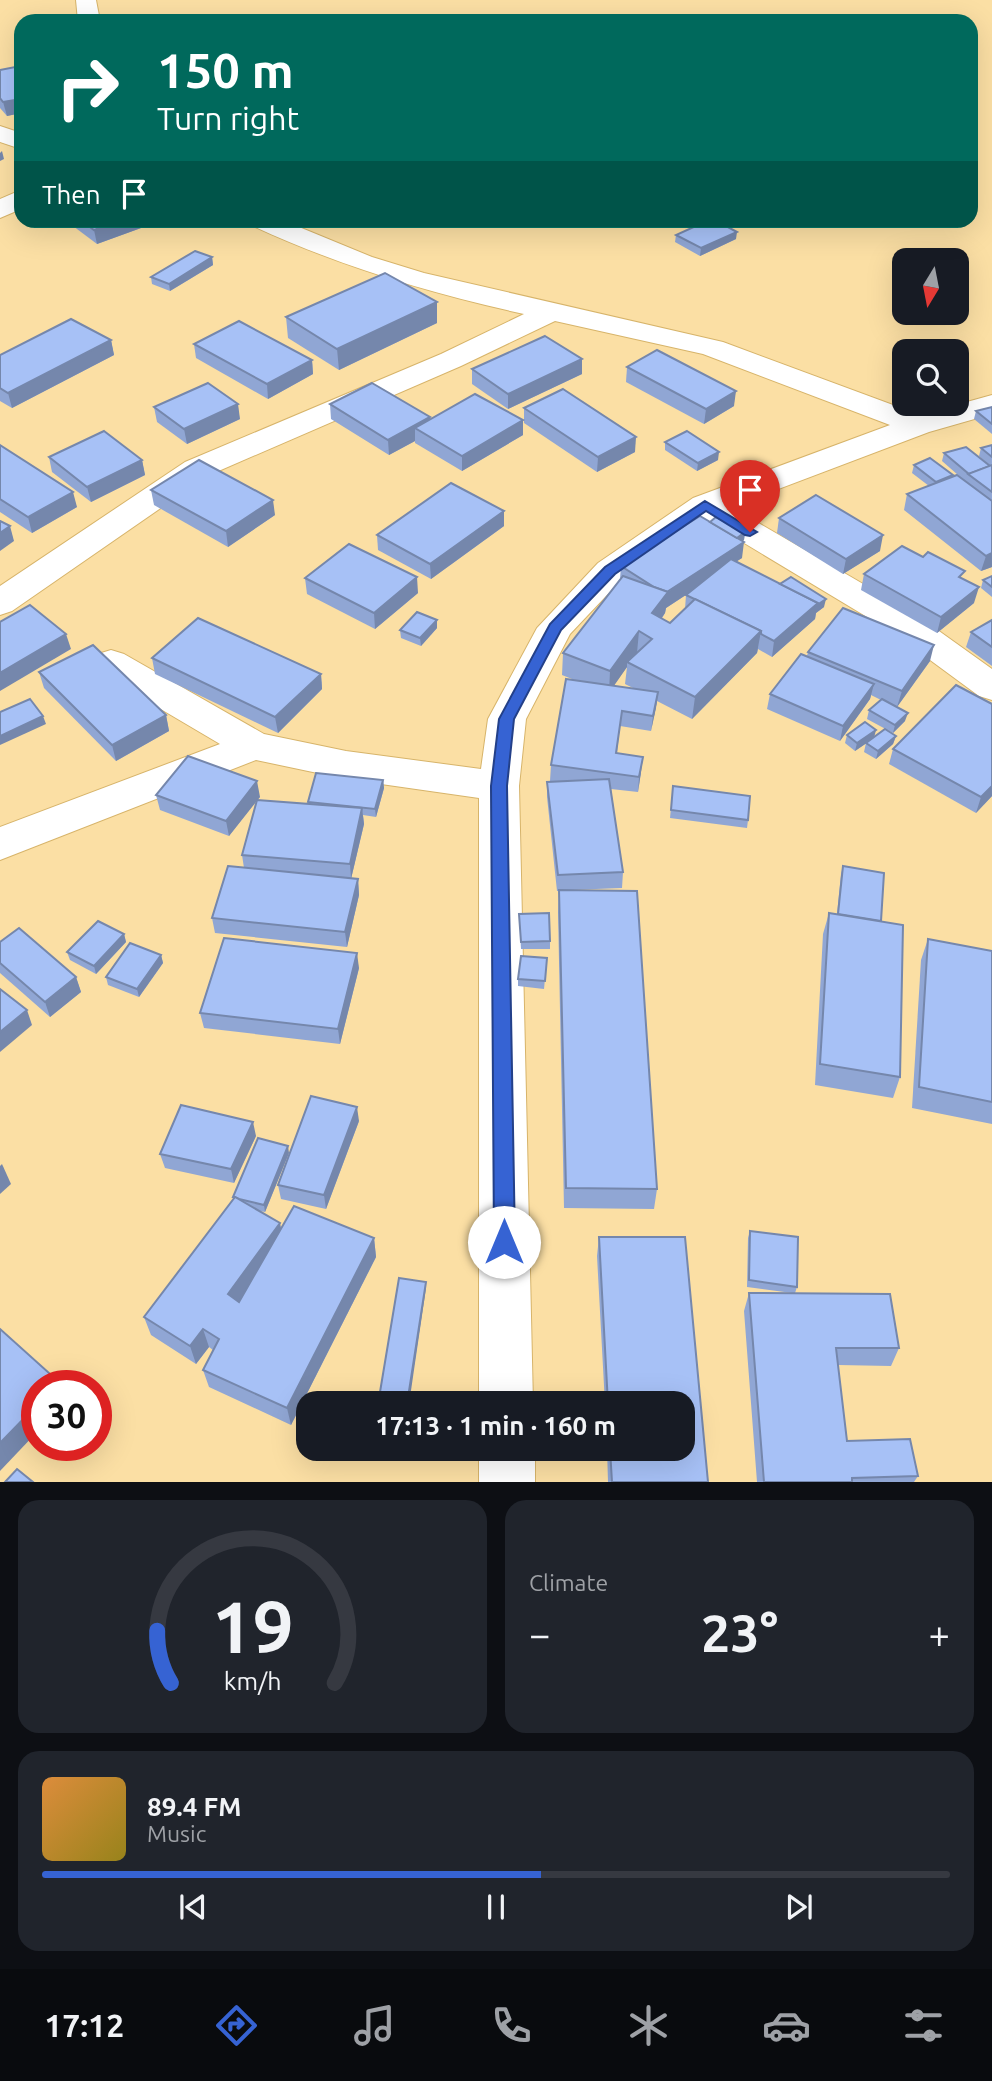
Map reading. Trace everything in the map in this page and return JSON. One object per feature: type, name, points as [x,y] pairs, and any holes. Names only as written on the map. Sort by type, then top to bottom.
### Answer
[{"type":"street","points":[[276,228],[301,241],[374,269],[466,295],[685,340],[918,425]]},
{"type":"street","points":[[7,593],[196,469],[451,360],[548,313]]},
{"type":"street","points":[[506,1391],[499,786],[507,719],[555,628],[610,571],[705,505],[918,425],[992,404]]},
{"type":"street","points":[[705,505],[905,624],[992,687]]},
{"type":"street","points":[[111,663],[254,746],[346,765],[499,786]]},
{"type":"street","points":[[0,844],[254,746]]},
{"type":"street","points":[[507,1461],[507,1482]]},
{"type":"building","points":[[14,67],[14,100],[3,102],[0,98],[0,70]]},
{"type":"building","points":[[691,228],[730,228],[737,232],[701,248],[676,235]]},
{"type":"building","points":[[195,251],[212,257],[169,284],[151,277]]},
{"type":"building","points":[[385,273],[437,302],[337,349],[286,317]]},
{"type":"building","points":[[71,319],[111,340],[8,393],[0,388],[0,355]]},
{"type":"building","points":[[239,321],[312,360],[267,384],[194,344]]},
{"type":"building","points":[[545,336],[582,359],[508,394],[472,369]]},
{"type":"building","points":[[657,350],[736,391],[706,409],[627,367]]},
{"type":"building","points":[[208,383],[238,404],[184,429],[154,407]]},
{"type":"building","points":[[372,383],[430,417],[388,440],[330,404]]},
{"type":"building","points":[[563,389],[636,437],[598,457],[524,408]]},
{"type":"building","points":[[475,394],[523,420],[462,456],[415,428]]},
{"type":"building","points":[[992,407],[992,424],[976,411]]},
{"type":"building","points":[[104,431],[142,460],[87,487],[49,457]]},
{"type":"building","points":[[687,431],[719,452],[698,463],[665,442]]},
{"type":"building","points":[[0,445],[73,492],[28,517],[0,499]]},
{"type":"building","points":[[992,445],[992,457],[981,448]]},
{"type":"building","points":[[966,447],[990,466],[969,474],[944,453]]},
{"type":"building","points":[[930,458],[953,475],[936,482],[914,465]]},
{"type":"building","points":[[199,460],[273,500],[226,531],[151,490]]},
{"type":"building","points":[[992,465],[992,492],[968,474]]},
{"type":"building","points":[[957,475],[992,501],[992,553],[986,556],[907,494]]},
{"type":"building","points":[[451,483],[504,511],[430,564],[377,535]]},
{"type":"building","points":[[816,495],[883,535],[846,559],[779,518]]},
{"type":"building","points":[[700,516],[744,542],[667,592],[621,566]]},
{"type":"building","points":[[716,517],[745,532],[737,538],[710,522]]},
{"type":"building","points":[[0,521],[10,526],[0,533]]},
{"type":"building","points":[[349,544],[417,577],[374,613],[305,578]]},
{"type":"building","points":[[902,546],[923,557],[928,552],[965,571],[959,577],[979,587],[941,617],[864,574]]},
{"type":"building","points":[[731,559],[818,603],[774,641],[761,634],[761,631],[686,595]]},
{"type":"building","points":[[623,576],[668,592],[652,613],[670,623],[695,599],[761,631],[695,697],[627,662],[652,639],[639,631],[610,671],[563,653]]},
{"type":"building","points":[[992,576],[992,587],[983,580]]},
{"type":"building","points":[[791,577],[826,599],[817,605],[818,603],[780,584]]},
{"type":"building","points":[[30,605],[66,634],[0,673],[0,622]]},
{"type":"building","points":[[843,608],[934,645],[902,691],[808,652]]},
{"type":"building","points":[[417,612],[437,620],[420,638],[400,630]]},
{"type":"building","points":[[198,618],[321,674],[275,717],[152,658]]},
{"type":"building","points":[[992,620],[992,647],[971,632]]},
{"type":"building","points":[[93,645],[166,715],[112,745],[39,672]]},
{"type":"building","points":[[801,654],[874,684],[843,726],[770,694]]},
{"type":"building","points":[[566,679],[658,692],[653,716],[622,711],[616,753],[643,757],[639,777],[551,765]]},
{"type":"building","points":[[956,685],[992,704],[992,786],[981,797],[893,749]]},
{"type":"building","points":[[30,699],[43,716],[0,736],[0,712]]},
{"type":"building","points":[[882,699],[908,713],[895,725],[869,710]]},
{"type":"building","points":[[865,722],[876,730],[857,743],[847,735]]},
{"type":"building","points":[[885,729],[896,736],[878,751],[866,743]]},
{"type":"building","points":[[188,756],[257,781],[226,821],[156,795]]},
{"type":"building","points":[[316,773],[383,780],[375,809],[308,802]]},
{"type":"building","points":[[609,779],[623,872],[558,875],[547,782]]},
{"type":"building","points":[[673,786],[750,796],[748,820],[671,810]]},
{"type":"building","points":[[257,800],[362,808],[350,864],[242,855]]},
{"type":"building","points":[[228,866],[358,879],[345,932],[212,918]]},
{"type":"building","points":[[843,866],[884,873],[881,921],[838,914]]},
{"type":"building","points":[[559,890],[637,891],[657,1189],[566,1188]]},
{"type":"building","points":[[549,913],[550,941],[521,942],[519,914]]},
{"type":"building","points":[[829,913],[903,925],[900,1077],[820,1064]]},
{"type":"building","points":[[98,921],[124,934],[94,966],[67,952]]},
{"type":"building","points":[[19,928],[76,977],[45,1002],[0,963],[0,942]]},
{"type":"building","points":[[224,938],[357,953],[338,1029],[200,1013]]},
{"type":"building","points":[[928,939],[992,951],[992,1102],[919,1087]]},
{"type":"building","points":[[130,943],[161,955],[137,989],[106,977]]},
{"type":"building","points":[[521,956],[547,958],[545,981],[518,979]]},
{"type":"building","points":[[0,989],[27,1010],[0,1032]]},
{"type":"building","points":[[311,1096],[357,1107],[324,1195],[278,1185]]},
{"type":"building","points":[[181,1105],[253,1122],[231,1169],[160,1154]]},
{"type":"building","points":[[258,1138],[288,1146],[264,1205],[233,1197]]},
{"type":"building","points":[[235,1197],[280,1223],[228,1294],[239,1302],[294,1206],[374,1238],[287,1408],[203,1370],[219,1339],[203,1329],[190,1346],[144,1317]]},
{"type":"building","points":[[750,1231],[798,1237],[797,1287],[749,1280]]},
{"type":"building","points":[[599,1237],[685,1237],[708,1482],[612,1482],[611,1461],[695,1461],[695,1391],[607,1391]]},
{"type":"building","points":[[399,1278],[426,1282],[409,1391],[380,1391]]},
{"type":"building","points":[[749,1293],[890,1294],[899,1348],[836,1348],[847,1441],[910,1439],[918,1476],[852,1478],[852,1482],[764,1482]]},
{"type":"building","points":[[0,1329],[46,1370],[21,1370],[21,1421],[0,1443]]},
{"type":"building","points":[[17,1469],[33,1482],[5,1482]]},
{"type":"route","points":[[504,1242],[499,786],[507,719],[555,628],[610,571],[705,505],[750,532]]}]
